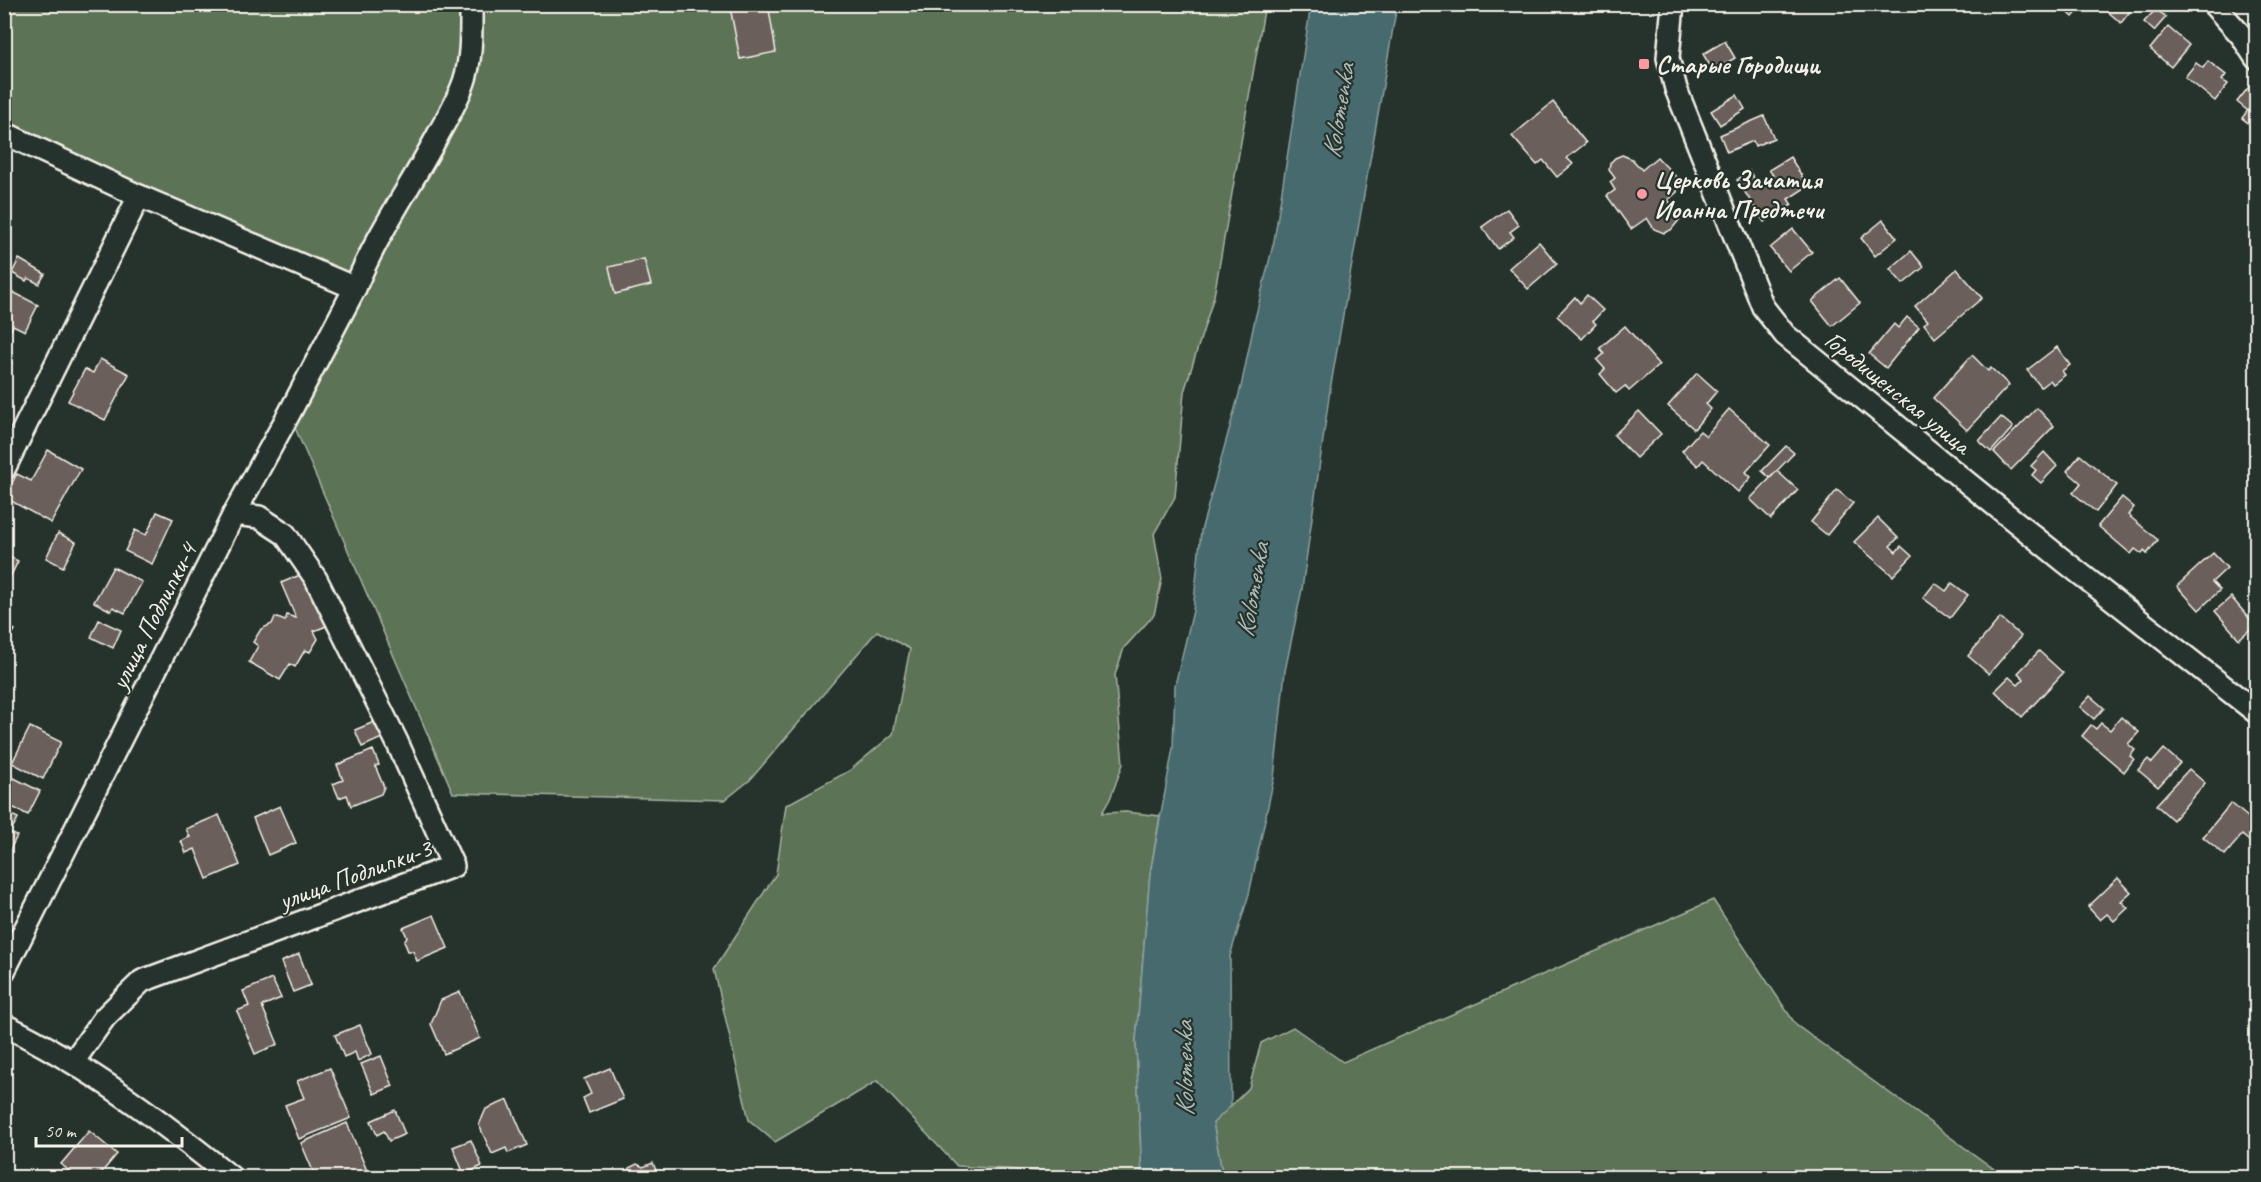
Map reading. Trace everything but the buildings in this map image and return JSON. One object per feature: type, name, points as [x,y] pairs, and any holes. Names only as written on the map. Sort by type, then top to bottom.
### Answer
[{"type":"street","name":"улица Подлипки-4","points":[[4,971],[234,514],[289,414],[355,288],[363,268],[420,169],[465,81],[468,68],[471,4]]},
{"type":"street","name":"Городищенская улица","points":[[1673,4],[1668,58],[1676,89],[1763,307],[1785,335],[2055,554],[2256,712]]},
{"type":"street","points":[[2213,4],[2241,35],[2256,58]]},
{"type":"street","points":[[4,133],[139,196],[355,288]]},
{"type":"street","points":[[4,469],[139,196]]},
{"type":"street","name":"улица Подлипки-3","points":[[73,1062],[105,1017],[142,981],[453,866],[398,742],[316,579],[285,534],[259,517],[234,514]]},
{"type":"street","points":[[4,1025],[73,1062],[161,1121],[232,1178]]},
{"type":"green space","points":[[4,5],[1265,5],[1214,296],[1184,392],[1175,497],[1154,534],[1162,579],[1154,615],[1124,648],[1115,675],[1123,764],[1110,799],[1102,813],[1126,812],[1160,816],[1150,874],[1136,1041],[1142,1177],[1103,1177],[1102,1175],[957,1166],[877,1081],[775,1142],[749,1120],[714,969],[776,874],[786,805],[849,771],[893,734],[910,649],[877,631],[750,780],[725,800],[453,793],[289,414],[354,288],[5,133]]},
{"type":"green space","points":[[1713,900],[1796,1025],[2005,1177],[1223,1177],[1213,1123],[1249,1088],[1261,1043],[1293,1027],[1343,1062]]},
{"type":"water","name":"Kolomenka","points":[[1311,5],[1397,5],[1330,390],[1302,589],[1285,671],[1274,778],[1249,894],[1230,956],[1231,1106],[1213,1123],[1223,1177],[1142,1177],[1136,1041],[1150,874],[1173,748],[1175,685],[1193,611],[1201,531],[1241,387],[1274,241]]},
{"type":"place","name":"Старые Городищи","points":[[1644,64]]},
{"type":"place","name":"Церковь Зачатия Иоанна Предтечи","points":[[1642,194]]}]
